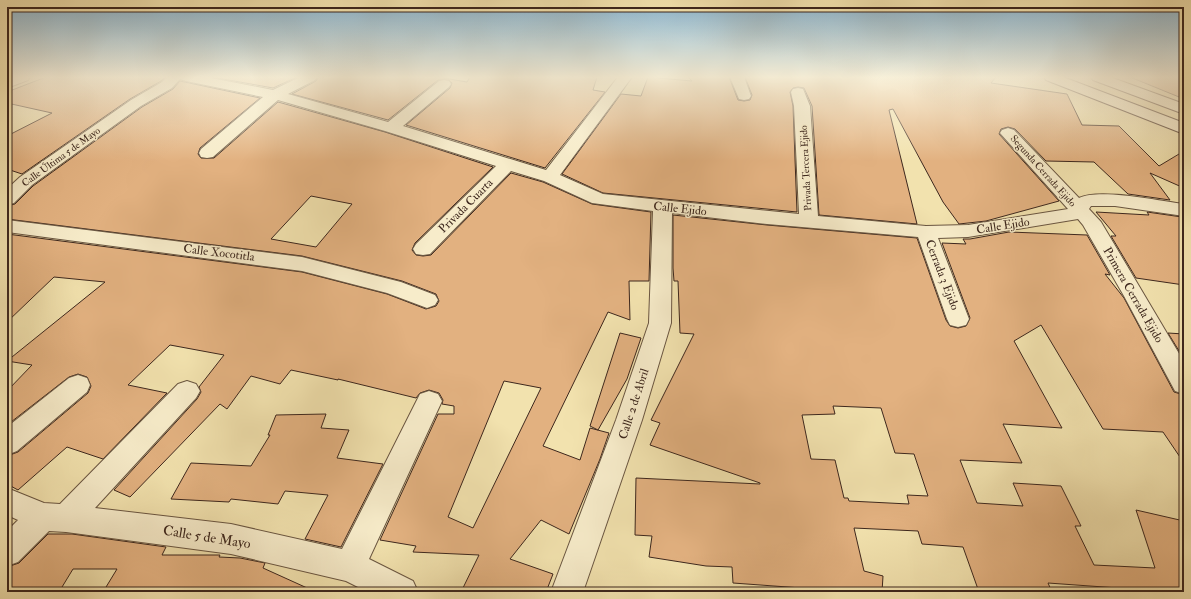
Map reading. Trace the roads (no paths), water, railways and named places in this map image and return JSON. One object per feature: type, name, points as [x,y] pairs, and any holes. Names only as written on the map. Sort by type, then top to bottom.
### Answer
[{"type":"street","name":"Calle Última 5 de Mayo","points":[[7,199],[26,182],[133,105]]},
{"type":"street","points":[[208,152],[263,105]]},
{"type":"street","name":"Calle Ejido","points":[[310,105],[391,128],[550,177],[599,199],[664,208],[926,232],[968,231],[1072,215],[1086,201],[1115,200],[1184,210]]},
{"type":"street","points":[[391,128],[419,105]]},
{"type":"street","points":[[550,177],[604,105]]},
{"type":"street","name":"Privada Tercera Ejido","points":[[802,105],[809,221]]},
{"type":"street","points":[[1122,105],[1184,129]]},
{"type":"street","points":[[1173,105],[1184,109]]},
{"type":"street","name":"Segunda Cerrada Ejido","points":[[1008,133],[1078,210]]},
{"type":"street","name":"Privada Cuarta","points":[[423,249],[508,164]]},
{"type":"street","name":"Calle 2 de Abril","points":[[567,592],[629,420],[660,323],[664,208]]},
{"type":"street","name":"Primera Cerrada Ejido","points":[[1078,210],[1091,222],[1135,296],[1184,384]]},
{"type":"street","name":"Calle Xocotitla","points":[[7,226],[302,264],[393,287],[427,300]]},
{"type":"street","name":"Cerrada 3 Ejido","points":[[926,232],[958,319]]},
{"type":"street","points":[[7,444],[78,384]]},
{"type":"street","points":[[7,551],[55,518],[187,391]]},
{"type":"street","points":[[350,566],[429,401]]},
{"type":"street","name":"Calle 5 de Mayo","points":[[7,501],[55,518],[231,539],[350,566],[402,592]]}]
